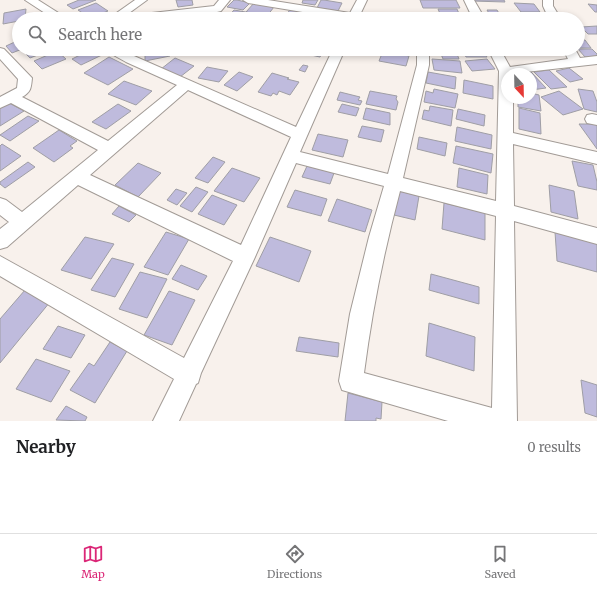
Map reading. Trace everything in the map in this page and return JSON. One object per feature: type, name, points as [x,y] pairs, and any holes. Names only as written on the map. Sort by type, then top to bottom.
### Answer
[{"type":"street","points":[[124,12],[142,0]]},
{"type":"street","points":[[190,12],[217,9],[225,0]]},
{"type":"street","points":[[248,0],[320,12]]},
{"type":"street","points":[[356,12],[362,0]]},
{"type":"street","points":[[469,0],[475,12]]},
{"type":"street","points":[[548,0],[548,6],[551,12]]},
{"type":"street","points":[[32,1],[50,12]]},
{"type":"street","points":[[276,12],[281,5]]},
{"type":"street","points":[[0,52],[25,78],[24,90],[6,100]]},
{"type":"street","points":[[125,56],[302,134]]},
{"type":"street","points":[[166,421],[190,374],[245,257],[302,134],[336,56]]},
{"type":"street","points":[[423,56],[423,65],[394,182],[378,237],[361,314],[351,381],[492,421]]},
{"type":"street","points":[[498,56],[504,68]]},
{"type":"street","points":[[573,56],[576,62]]},
{"type":"street","points":[[529,68],[597,60]]},
{"type":"street","points":[[0,241],[187,84]]},
{"type":"street","points":[[6,100],[110,149]]},
{"type":"street","points":[[504,421],[506,104]]},
{"type":"street","points":[[506,137],[597,158]]},
{"type":"street","points":[[292,156],[597,236]]},
{"type":"street","points":[[76,177],[245,257]]},
{"type":"street","points":[[0,204],[22,222]]},
{"type":"street","points":[[0,265],[190,374]]},
{"type":"building","points":[[79,0],[96,0],[73,9],[67,5]]},
{"type":"building","points":[[176,0],[192,0],[193,5],[178,7]]},
{"type":"building","points":[[234,0],[250,3],[243,10],[227,7]]},
{"type":"building","points":[[303,0],[318,0],[315,5],[302,3]]},
{"type":"building","points":[[321,0],[342,3],[338,11],[317,8]]},
{"type":"building","points":[[420,0],[456,0],[460,8],[423,8]]},
{"type":"building","points":[[504,0],[505,2],[472,1]]},
{"type":"building","points":[[96,3],[108,11],[81,12],[78,10]]},
{"type":"building","points":[[254,3],[274,7],[270,12],[246,12]]},
{"type":"building","points":[[514,3],[534,4],[540,12],[521,12]]},
{"type":"building","points":[[588,4],[597,5],[597,12],[595,12]]},
{"type":"building","points":[[291,8],[313,12],[288,12]]},
{"type":"building","points":[[26,9],[26,12],[12,12],[12,22],[3,24],[4,13]]},
{"type":"building","points":[[438,9],[457,9],[458,12],[439,12]]},
{"type":"building","points":[[234,10],[246,12],[232,12]]},
{"type":"building","points":[[487,10],[497,10],[498,12],[488,12]]},
{"type":"building","points":[[597,26],[597,34],[588,34],[585,31],[585,27]]},
{"type":"building","points":[[585,40],[591,48],[585,48]]},
{"type":"building","points":[[12,43],[12,53],[6,46]]},
{"type":"building","points":[[585,49],[592,49],[597,54],[597,56],[585,57]]},
{"type":"building","points":[[46,56],[63,56],[66,59],[42,69],[34,61]]},
{"type":"building","points":[[78,56],[100,56],[81,65],[72,59]]},
{"type":"building","points":[[145,56],[170,56],[145,61]]},
{"type":"building","points":[[381,56],[409,56],[406,66],[379,61]]},
{"type":"building","points":[[442,56],[458,56],[459,59],[443,59]]},
{"type":"building","points":[[466,56],[487,57],[466,57]]},
{"type":"building","points":[[109,57],[133,69],[108,85],[84,73]]},
{"type":"building","points":[[175,58],[194,66],[180,77],[161,69]]},
{"type":"building","points":[[432,59],[460,61],[462,73],[434,70]]},
{"type":"building","points":[[487,59],[495,69],[472,71],[465,61]]},
{"type":"building","points":[[303,65],[308,66],[305,72],[299,70]]},
{"type":"building","points":[[207,67],[228,71],[219,82],[198,78]]},
{"type":"building","points":[[569,68],[583,79],[570,82],[556,71]]},
{"type":"building","points":[[549,70],[567,87],[551,89],[537,75],[537,72]]},
{"type":"building","points":[[239,72],[253,77],[237,91],[224,85]]},
{"type":"building","points":[[428,72],[456,77],[455,89],[426,83]]},
{"type":"building","points":[[272,73],[299,82],[290,95],[279,91],[277,95],[273,93],[271,96],[258,92]]},
{"type":"building","points":[[537,78],[546,88],[537,89]]},
{"type":"building","points":[[464,80],[493,86],[493,99],[463,93]]},
{"type":"building","points":[[124,81],[152,91],[136,105],[108,94]]},
{"type":"building","points":[[434,89],[458,94],[455,108],[424,102],[426,91],[433,93]]},
{"type":"building","points":[[578,89],[593,91],[597,102],[597,112],[584,109]]},
{"type":"building","points":[[370,91],[397,96],[396,99],[398,102],[396,110],[366,104]]},
{"type":"building","points":[[559,91],[583,109],[563,115],[541,97]]},
{"type":"building","points":[[340,92],[360,97],[358,100],[362,101],[360,105],[337,100]]},
{"type":"building","points":[[537,94],[539,95],[541,111],[518,107],[518,104],[537,104]]},
{"type":"building","points":[[9,103],[24,111],[0,126],[0,108]]},
{"type":"building","points":[[118,104],[131,111],[106,129],[92,122]]},
{"type":"building","points":[[342,104],[359,108],[356,116],[338,112]]},
{"type":"building","points":[[430,106],[453,110],[451,126],[422,119],[424,110],[429,111]]},
{"type":"building","points":[[366,108],[390,113],[390,125],[363,119]]},
{"type":"building","points":[[519,108],[540,113],[541,134],[519,129]]},
{"type":"building","points":[[458,109],[485,115],[484,126],[456,119]]},
{"type":"building","points":[[28,116],[39,121],[10,141],[0,135]]},
{"type":"building","points":[[579,124],[597,124],[597,149]]},
{"type":"building","points":[[362,126],[384,130],[381,142],[358,137]]},
{"type":"building","points":[[457,127],[492,135],[491,149],[455,141]]},
{"type":"building","points":[[59,130],[77,141],[70,146],[73,148],[54,162],[33,148]]},
{"type":"building","points":[[318,134],[348,140],[343,157],[312,150]]},
{"type":"building","points":[[419,137],[447,143],[445,156],[417,149]]},
{"type":"building","points":[[2,144],[21,156],[0,171],[0,146]]},
{"type":"building","points":[[456,146],[493,154],[491,173],[453,163]]},
{"type":"building","points":[[213,157],[225,162],[208,183],[195,178]]},
{"type":"building","points":[[572,161],[593,165],[597,182],[597,190],[578,186]]},
{"type":"building","points":[[28,162],[35,167],[5,188],[0,184],[0,182]]},
{"type":"building","points":[[138,163],[161,173],[138,197],[115,185]]},
{"type":"building","points":[[307,166],[334,173],[330,184],[302,177]]},
{"type":"building","points":[[232,168],[260,178],[244,202],[214,191]]},
{"type":"building","points":[[459,168],[488,175],[487,194],[457,187]]},
{"type":"building","points":[[549,185],[574,191],[578,219],[551,212]]},
{"type":"building","points":[[196,187],[208,192],[192,212],[180,206]]},
{"type":"building","points":[[176,189],[187,193],[177,205],[167,200]]},
{"type":"building","points":[[295,190],[327,199],[321,216],[287,207]]},
{"type":"building","points":[[399,191],[419,196],[415,220],[394,215]]},
{"type":"building","points":[[212,195],[237,205],[224,225],[198,214]]},
{"type":"building","points":[[337,199],[372,210],[365,232],[328,221]]},
{"type":"building","points":[[444,203],[485,213],[485,240],[442,229]]},
{"type":"building","points":[[119,206],[136,215],[129,222],[112,214]]},
{"type":"building","points":[[166,232],[189,239],[168,275],[144,267]]},
{"type":"building","points":[[555,232],[597,243],[597,272],[557,261]]},
{"type":"building","points":[[85,237],[114,244],[91,279],[61,270]]},
{"type":"building","points":[[270,237],[311,251],[299,282],[256,266]]},
{"type":"building","points":[[112,258],[134,264],[115,297],[91,290]]},
{"type":"building","points":[[181,265],[207,276],[198,290],[172,279]]},
{"type":"building","points":[[140,272],[167,279],[147,318],[119,309]]},
{"type":"building","points":[[431,274],[479,287],[479,304],[429,290]]},
{"type":"building","points":[[25,290],[50,302],[0,363],[0,319]]},
{"type":"building","points":[[169,291],[195,300],[172,345],[144,335]]},
{"type":"building","points":[[429,323],[475,337],[474,371],[426,356]]},
{"type":"building","points":[[58,326],[85,335],[71,358],[43,349]]},
{"type":"building","points":[[299,337],[339,343],[338,357],[296,351]]},
{"type":"building","points":[[110,342],[127,351],[95,403],[70,390],[89,363],[94,366]]},
{"type":"building","points":[[36,359],[70,371],[51,402],[16,389]]},
{"type":"building","points":[[581,380],[597,385],[597,417],[585,413]]},
{"type":"building","points":[[348,393],[382,402],[381,419],[376,418],[376,421],[345,421]]},
{"type":"building","points":[[66,406],[87,417],[85,421],[56,420]]}]
